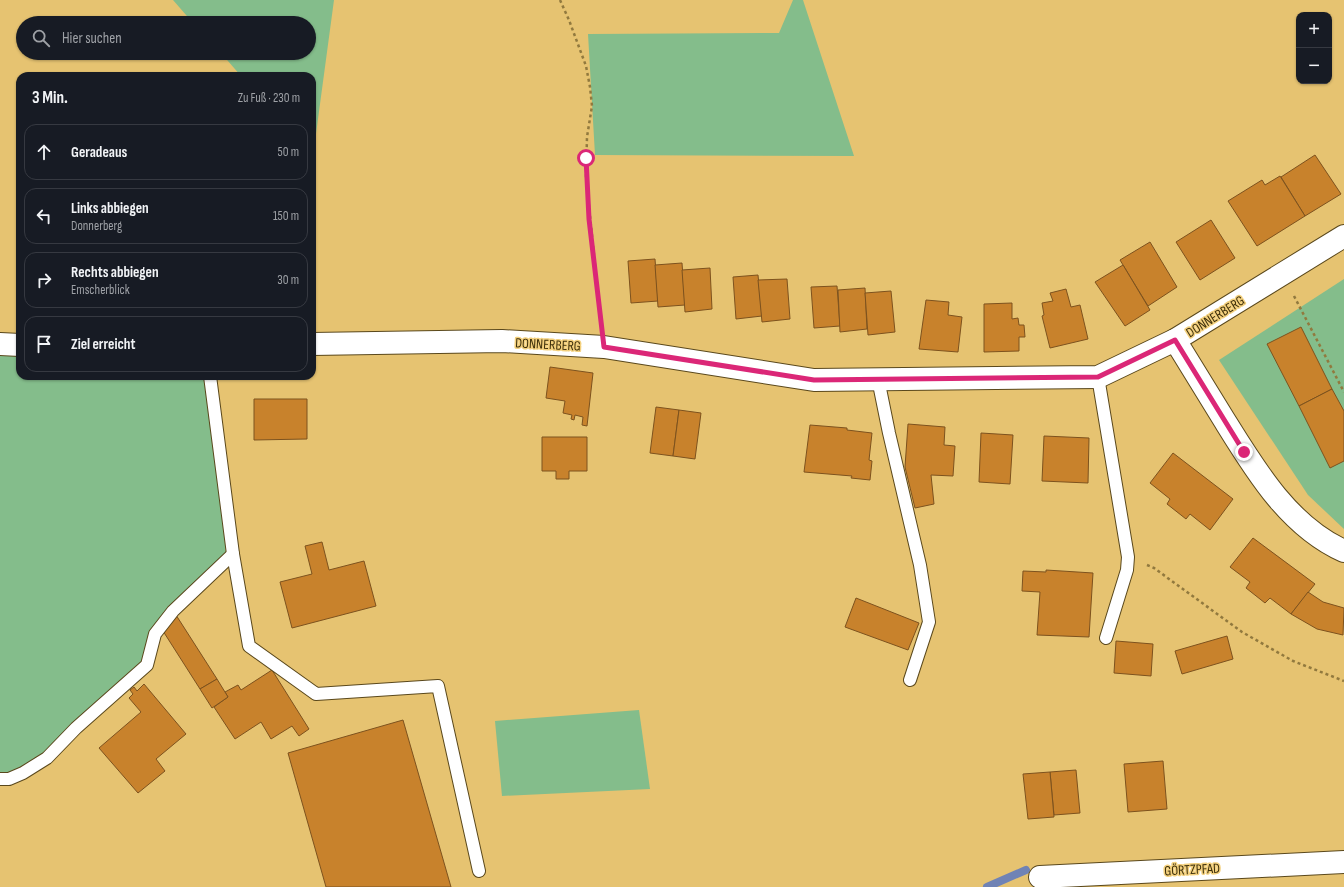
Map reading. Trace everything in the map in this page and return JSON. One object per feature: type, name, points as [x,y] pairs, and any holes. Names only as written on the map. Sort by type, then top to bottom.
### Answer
[{"type":"street","name":"DONNERBERG","points":[[316,344],[502,341],[604,347],[814,380],[1098,377],[1175,340],[1344,236]]},
{"type":"street","points":[[1175,340],[1244,452],[1271,490],[1305,526],[1344,551]]},
{"type":"street","points":[[0,344],[16,345]]},
{"type":"street","name":"GÖRTZPFAD","points":[[1040,877],[1344,862]]},
{"type":"lane","points":[[1098,377],[1128,557],[1127,570],[1106,638]]},
{"type":"lane","points":[[878,379],[920,565],[929,622],[910,680]]},
{"type":"lane","points":[[211,380],[233,554],[249,646],[316,694],[438,686],[479,871]]},
{"type":"lane","points":[[0,779],[10,779],[47,758],[76,728],[147,665],[155,634],[172,611],[233,554]]},
{"type":"path","points":[[560,0],[586,66],[590,88],[592,106],[587,137],[586,177],[604,347]]},
{"type":"path","points":[[1282,274],[1344,392]]},
{"type":"path","points":[[1128,557],[1154,568],[1242,632],[1293,661],[1344,681]]},
{"type":"green space","points":[[173,0],[334,0],[316,134],[316,72],[238,72],[227,60],[316,60],[316,16],[187,16]]},
{"type":"green space","points":[[793,0],[803,0],[854,156],[595,155],[588,34],[779,33]]},
{"type":"green space","points":[[1344,279],[1344,529],[1308,495],[1219,360]]},
{"type":"green space","points":[[0,349],[16,349],[16,380],[207,380],[226,553],[172,605],[144,663],[44,756],[21,770],[0,776]]},
{"type":"green space","points":[[639,710],[650,789],[502,796],[495,721]]},
{"type":"building","points":[[1315,155],[1341,194],[1305,216],[1281,177]]},
{"type":"building","points":[[1280,176],[1305,216],[1257,246],[1228,201],[1262,180],[1265,185]]},
{"type":"building","points":[[1211,220],[1235,258],[1200,280],[1176,242]]},
{"type":"building","points":[[1150,242],[1177,287],[1148,306],[1120,260]]},
{"type":"building","points":[[655,259],[658,301],[631,303],[628,261]]},
{"type":"building","points":[[682,263],[685,305],[658,307],[655,265]]},
{"type":"building","points":[[1123,265],[1150,310],[1125,326],[1095,282]]},
{"type":"building","points":[[710,268],[712,309],[685,312],[682,270]]},
{"type":"building","points":[[758,275],[762,316],[736,319],[733,277]]},
{"type":"building","points":[[787,279],[790,319],[762,322],[758,280]]},
{"type":"building","points":[[837,286],[840,326],[814,328],[811,287]]},
{"type":"building","points":[[865,288],[867,329],[840,332],[838,290]]},
{"type":"building","points":[[1066,289],[1071,307],[1080,305],[1088,339],[1050,348],[1042,316],[1044,315],[1042,303],[1053,301],[1050,293]]},
{"type":"building","points":[[891,291],[895,332],[868,335],[865,293]]},
{"type":"building","points":[[926,300],[949,302],[948,315],[962,317],[958,352],[919,349]]},
{"type":"building","points":[[1012,303],[1012,319],[1018,318],[1019,325],[1024,325],[1025,337],[1019,337],[1019,351],[984,352],[984,304]]},
{"type":"building","points":[[1301,327],[1332,389],[1299,406],[1267,344]]},
{"type":"building","points":[[550,367],[593,373],[587,426],[582,425],[583,417],[575,415],[574,420],[571,419],[572,415],[563,413],[565,401],[546,398]]},
{"type":"building","points":[[1332,389],[1344,411],[1344,461],[1330,468],[1299,406]]},
{"type":"building","points":[[254,399],[307,399],[307,439],[254,440]]},
{"type":"building","points":[[656,407],[679,410],[673,456],[650,453]]},
{"type":"building","points":[[679,410],[701,413],[695,459],[673,456]]},
{"type":"building","points":[[908,424],[945,427],[944,445],[955,446],[953,476],[931,475],[934,504],[915,508],[905,467]]},
{"type":"building","points":[[810,425],[847,428],[847,430],[872,433],[869,460],[872,461],[870,480],[851,478],[852,476],[804,472]]},
{"type":"building","points":[[981,433],[1013,435],[1010,484],[979,482]]},
{"type":"building","points":[[1044,436],[1089,438],[1088,483],[1042,481]]},
{"type":"building","points":[[542,437],[587,437],[587,471],[569,471],[569,479],[556,479],[556,471],[542,471]]},
{"type":"building","points":[[1173,453],[1233,499],[1210,530],[1190,514],[1186,519],[1167,504],[1170,499],[1150,483]]},
{"type":"building","points":[[1253,538],[1315,584],[1291,614],[1270,598],[1265,603],[1246,588],[1250,582],[1230,567]]},
{"type":"building","points":[[322,542],[329,570],[364,561],[376,606],[292,628],[280,582],[312,574],[305,546]]},
{"type":"building","points":[[1046,570],[1093,573],[1089,637],[1037,635],[1040,592],[1022,591],[1023,571],[1046,572]]},
{"type":"building","points":[[1308,592],[1323,602],[1344,608],[1343,635],[1317,629],[1291,614]]},
{"type":"building","points":[[856,598],[919,623],[908,650],[845,627]]},
{"type":"building","points":[[176,615],[217,679],[200,689],[163,631]]},
{"type":"building","points":[[1227,636],[1233,659],[1182,674],[1175,651]]},
{"type":"building","points":[[1116,641],[1153,644],[1151,676],[1114,673]]},
{"type":"building","points":[[272,670],[309,729],[299,736],[292,726],[271,739],[261,722],[235,739],[214,707],[228,697],[225,692],[238,685],[241,690]]},
{"type":"building","points":[[217,679],[228,697],[212,708],[200,689]]},
{"type":"building","points":[[144,684],[186,734],[156,759],[165,771],[138,793],[99,748],[141,712],[129,698],[133,694],[130,690],[134,687],[137,691]]},
{"type":"building","points":[[403,720],[451,887],[326,887],[288,753]]},
{"type":"building","points":[[1163,761],[1167,809],[1128,812],[1124,764]]},
{"type":"building","points":[[1076,770],[1080,813],[1054,815],[1050,772]]},
{"type":"building","points":[[1050,772],[1054,817],[1028,819],[1023,774]]},
{"type":"waterway","points":[[987,887],[1026,870]]},
{"type":"route","points":[[586,158],[589,219],[604,347],[814,380],[1098,377],[1175,340],[1244,452]]}]
